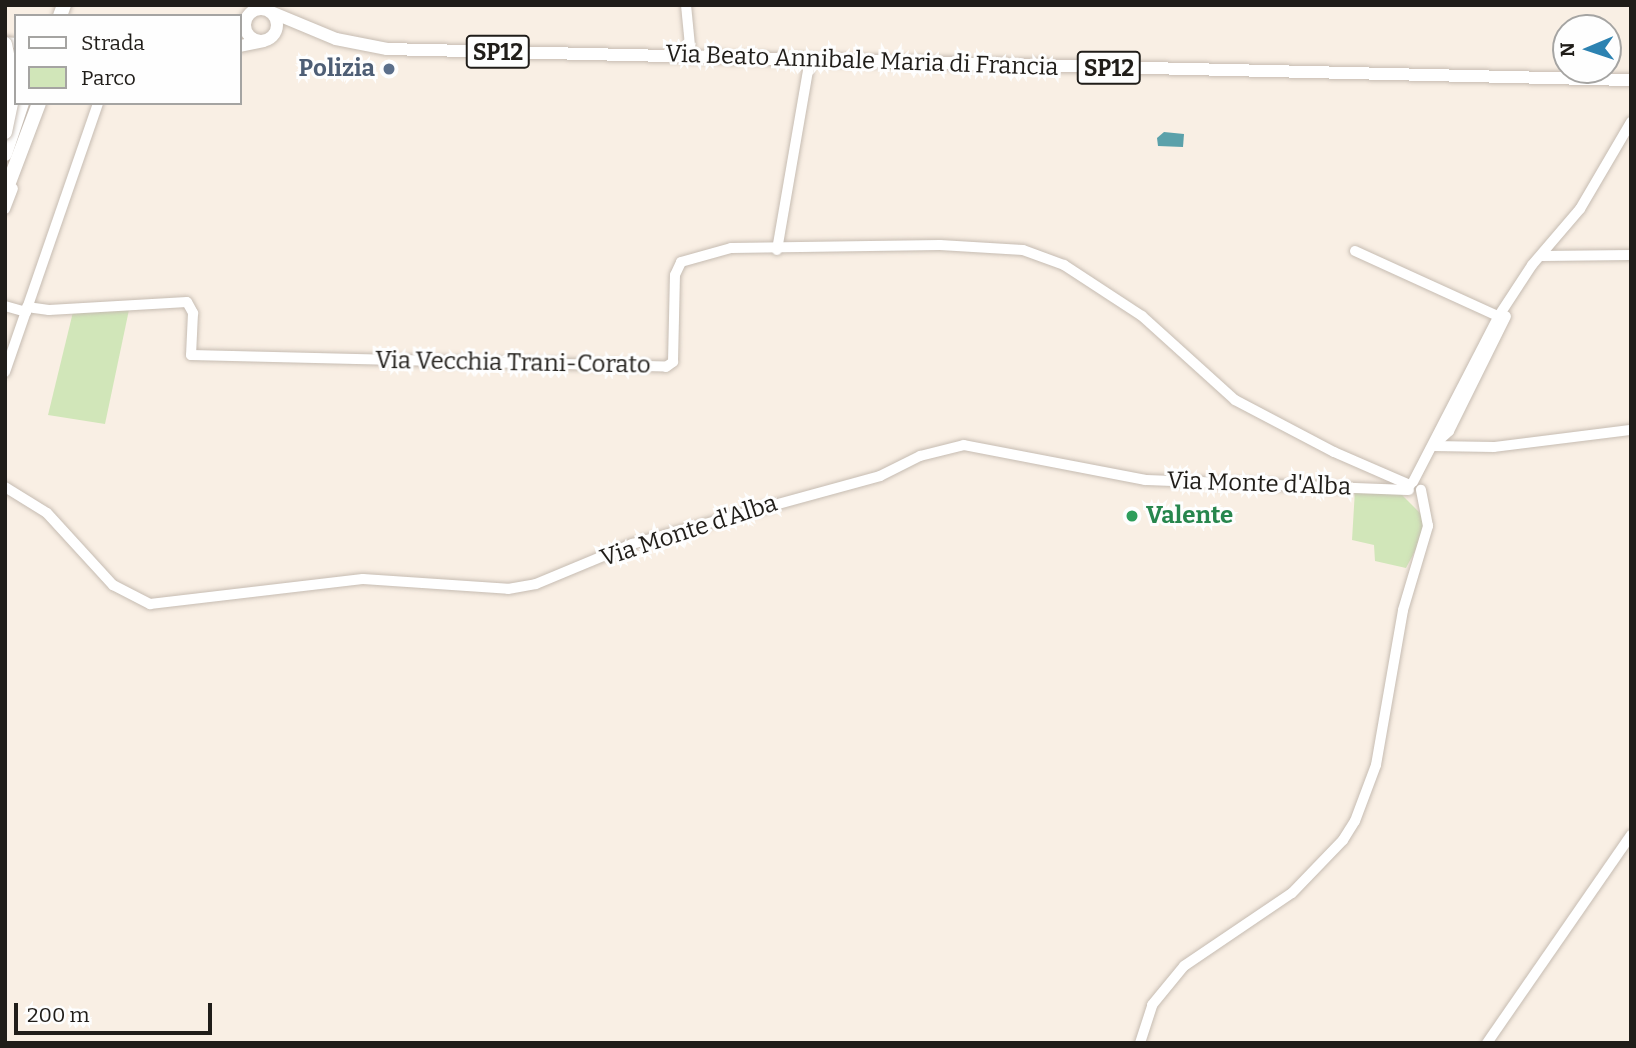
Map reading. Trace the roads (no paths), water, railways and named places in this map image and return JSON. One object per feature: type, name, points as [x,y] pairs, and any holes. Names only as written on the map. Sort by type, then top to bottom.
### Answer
[{"type":"highway","points":[[5,43],[14,89],[5,131]]},
{"type":"highway","points":[[5,154],[21,105]]},
{"type":"highway","points":[[5,173],[28,105]]},
{"type":"highway","points":[[5,193],[37,105]]},
{"type":"main road","points":[[242,5],[244,25],[251,37],[267,40],[278,26],[265,9],[257,9],[244,25]]},
{"type":"main road","name":"Via Beato Annibale Maria di Francia","points":[[265,9],[307,30],[387,49],[1631,80]]},
{"type":"main road","name":"Via Beato Annibale Maria di Francia","points":[[242,46],[307,30]]},
{"type":"street","points":[[686,5],[691,56]]},
{"type":"street","points":[[5,76],[14,57]]},
{"type":"street","points":[[777,250],[810,59]]},
{"type":"street","points":[[5,209],[34,125],[45,105]]},
{"type":"street","points":[[5,372],[97,105]]},
{"type":"street","points":[[1595,183],[1631,122]]},
{"type":"street","points":[[1140,1043],[1152,1005],[1184,967],[1292,893],[1343,840],[1356,821],[1376,765],[1403,610],[1425,540],[1427,514],[1415,488],[1421,471],[1502,318],[1542,256],[1631,134]]},
{"type":"street","name":"Via Vecchia Trani-Corato","points":[[27,310],[180,302],[192,306],[191,355],[666,367],[673,362],[677,267],[731,248],[777,250],[976,246],[1023,250],[1054,261],[1142,316],[1235,400],[1334,452],[1415,488]]},
{"type":"street","points":[[1355,251],[1502,318]]},
{"type":"street","points":[[1542,256],[1631,255]]},
{"type":"street","points":[[5,306],[27,310]]},
{"type":"street","points":[[1433,446],[1494,447],[1631,430]]},
{"type":"street","name":"Via Monte d'Alba","points":[[5,487],[47,513],[113,585],[150,604],[351,580],[508,589],[527,586],[632,544],[880,476],[920,456],[964,445],[1145,480],[1415,488]]},
{"type":"street","points":[[1387,474],[1390,488]]},
{"type":"street","points":[[1487,1043],[1631,835]]},
{"type":"water","points":[[1164,132],[1184,134],[1183,147],[1158,146],[1157,138]]},
{"type":"place","name":"Polizia","points":[[389,69]]},
{"type":"place","name":"Valente","points":[[1132,516]]}]
